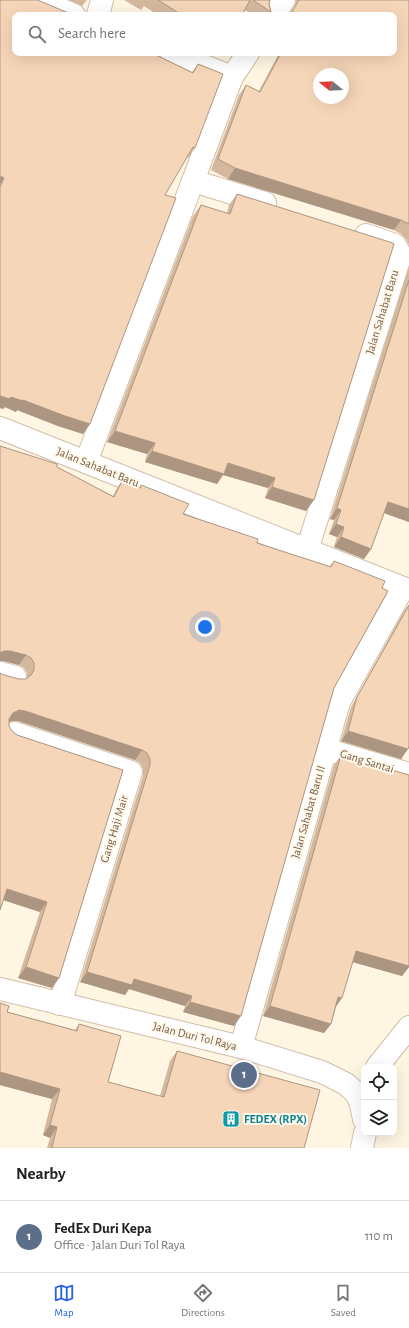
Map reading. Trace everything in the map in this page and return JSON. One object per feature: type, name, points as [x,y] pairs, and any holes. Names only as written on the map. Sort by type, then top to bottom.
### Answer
[{"type":"street","points":[[38,0],[67,12]]},
{"type":"street","points":[[99,12],[102,0]]},
{"type":"street","points":[[276,12],[284,0]]},
{"type":"street","points":[[179,56],[232,77]]},
{"type":"street","points":[[86,462],[232,77],[246,56]]},
{"type":"street","points":[[193,181],[284,209]]},
{"type":"street","name":"Jalan Sahabat Baru","points":[[307,550],[400,254],[395,245],[390,242],[344,228]]},
{"type":"street","name":"Jalan Sahabat Baru","points":[[0,428],[307,550],[406,587]]},
{"type":"street","name":"Jalan Sahabat Baru II","points":[[241,1047],[325,749],[341,698],[406,587]]},
{"type":"street","name":"Gang Haji Mair","points":[[14,733],[131,772],[60,1004]]},
{"type":"street","name":"Gang Santai","points":[[325,749],[409,774]]},
{"type":"street","name":"Jalan Duri Tol Raya","points":[[0,989],[241,1047],[322,1072],[346,1084],[360,1088],[361,1104]]},
{"type":"street","points":[[379,1064],[409,1027]]},
{"type":"street","points":[[362,1148],[364,1136]]},
{"type":"building","points":[[0,0],[39,0],[66,12],[12,12],[12,56],[158,56],[193,73],[198,64],[223,74],[195,148],[193,147],[165,195],[176,198],[90,424],[23,400],[11,397],[10,399],[0,396],[0,187],[4,178],[0,176]]},
{"type":"building","points":[[158,0],[250,0],[244,12],[177,12]]},
{"type":"building","points":[[253,0],[270,0],[269,4],[271,12]]},
{"type":"building","points":[[299,0],[409,0],[409,224],[401,220],[235,168],[218,159],[246,85],[260,92],[279,56],[397,56],[397,12],[292,12]]},
{"type":"building","points":[[237,194],[394,244],[314,500],[272,487],[275,478],[228,463],[224,474],[152,451],[155,443],[115,431],[201,205],[230,214]]},
{"type":"building","points":[[409,280],[409,509],[388,502],[371,549],[341,537],[344,527],[336,524],[341,510],[337,508]]},
{"type":"building","points":[[0,446],[57,464],[57,467],[114,497],[123,479],[140,488],[141,485],[189,504],[183,514],[258,539],[257,543],[331,567],[334,561],[385,581],[382,588],[388,591],[334,688],[241,1016],[190,1002],[192,996],[134,979],[132,985],[87,972],[150,765],[150,759],[147,753],[142,750],[25,711],[19,710],[13,713],[9,719],[9,726],[17,735],[123,770],[59,978],[26,967],[47,902],[7,889],[0,910],[0,673],[19,679],[26,679],[34,670],[34,663],[31,658],[26,655],[10,651],[0,653]]},
{"type":"building","points":[[409,605],[408,749],[348,731],[357,697]]},
{"type":"building","points":[[341,755],[409,775],[409,966],[356,951],[342,998],[338,997],[331,1024],[270,1006]]},
{"type":"building","points":[[0,1003],[9,1006],[7,1012],[77,1031],[79,1024],[121,1036],[108,1082],[164,1097],[177,1051],[320,1090],[304,1148],[52,1148],[57,1127],[50,1125],[60,1089],[0,1072]]},
{"type":"place","name":"FedEx Duri Kepa","points":[[244,1075]]},
{"type":"place","name":"FEDEX (RPX)","points":[[231,1119]]}]
